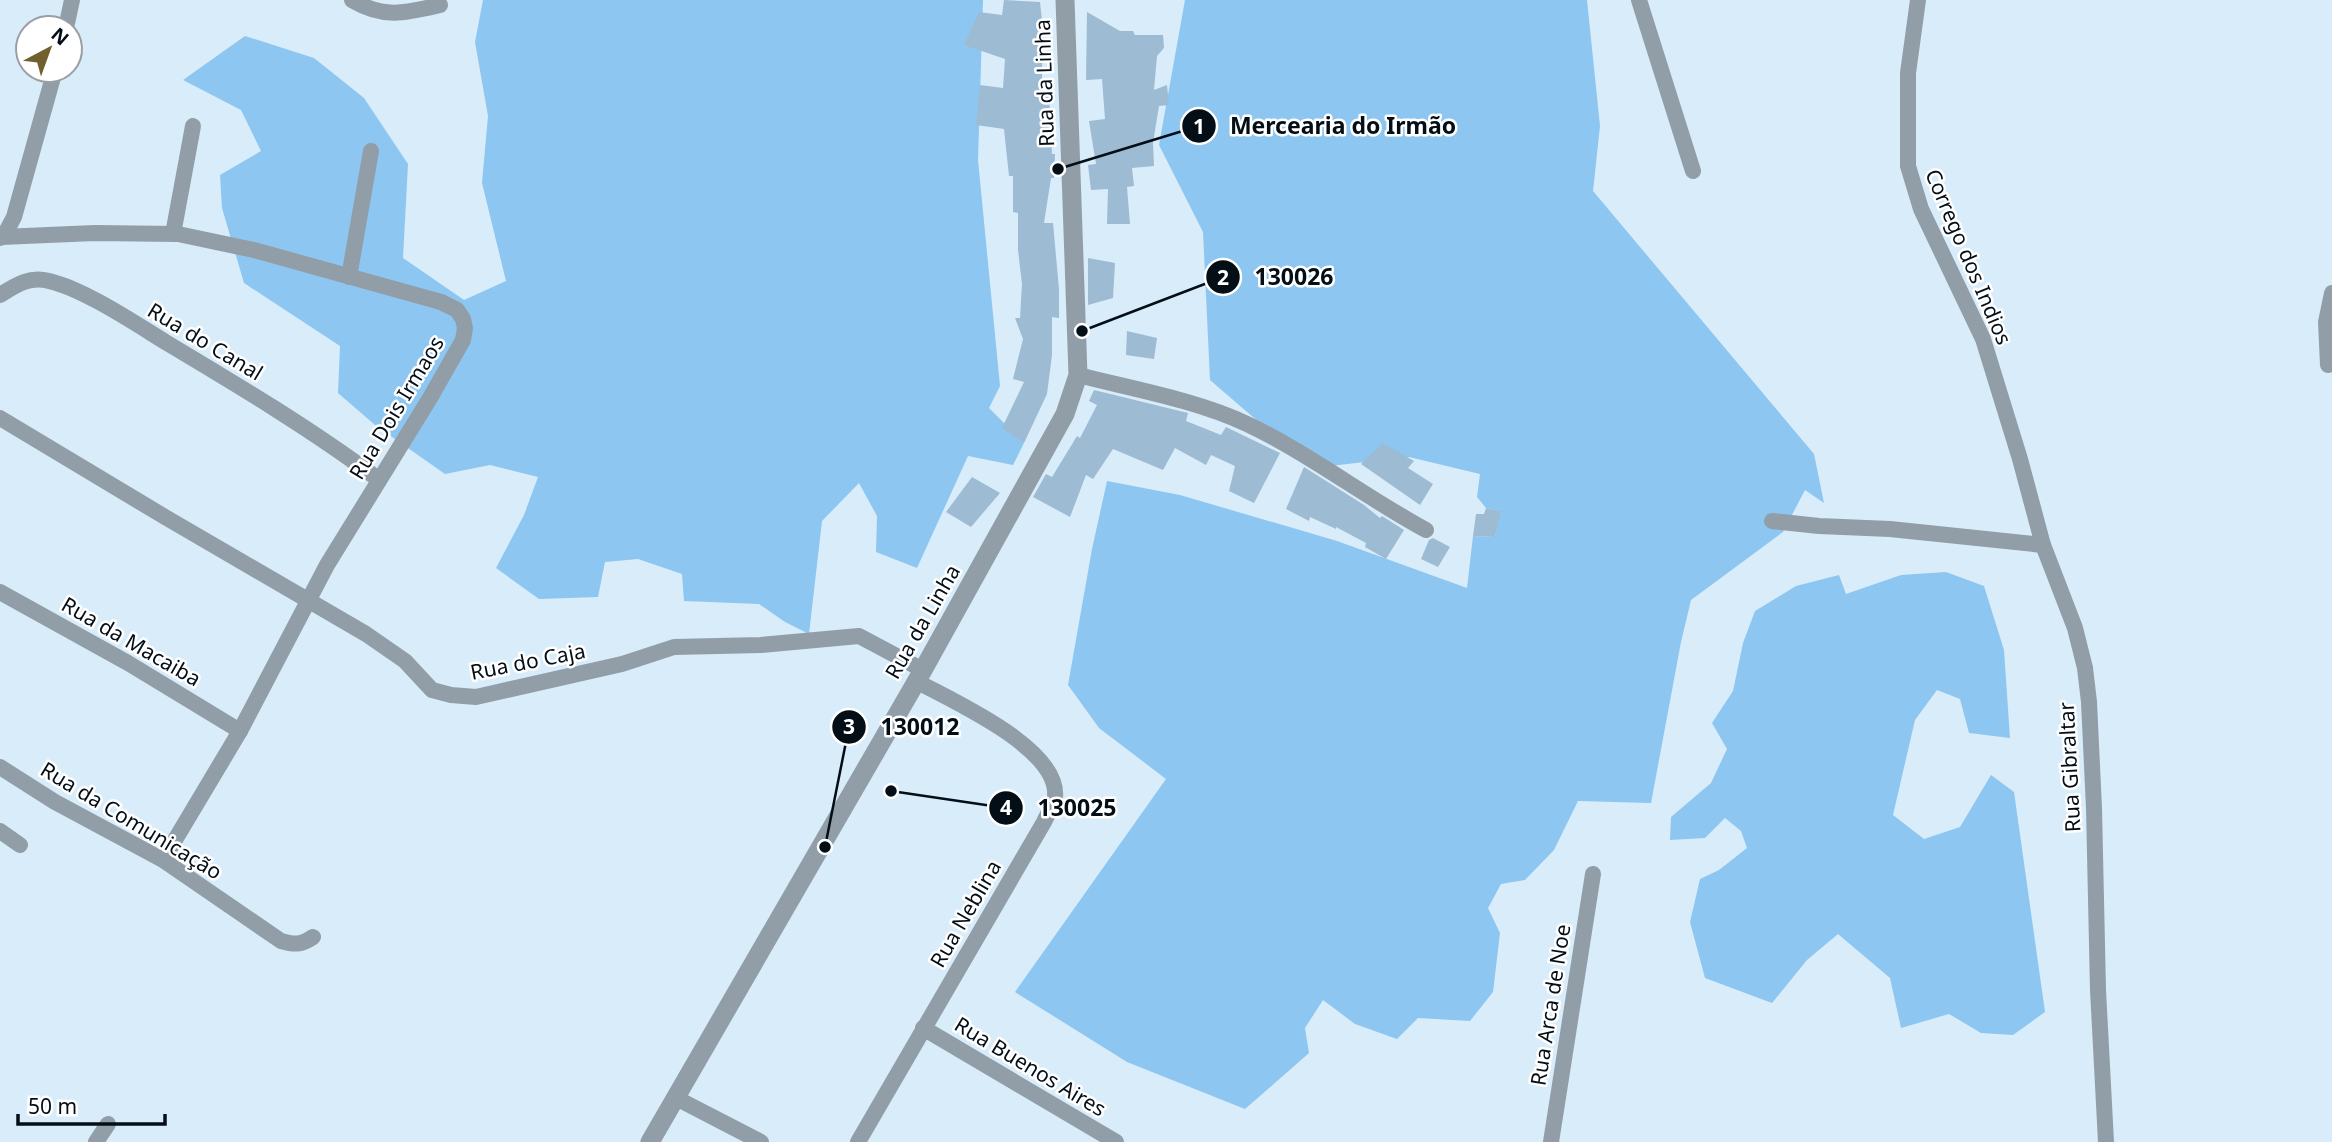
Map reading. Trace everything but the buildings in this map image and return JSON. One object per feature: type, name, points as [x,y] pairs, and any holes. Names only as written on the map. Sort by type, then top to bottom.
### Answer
[{"type":"street","points":[[352,0],[388,14],[440,5]]},
{"type":"street","name":"Rua da Linha","points":[[650,1142],[919,675],[1065,415],[1078,375],[1065,0]]},
{"type":"street","points":[[1639,0],[1693,171]]},
{"type":"street","name":"Corrego dos Indios","points":[[1918,0],[1908,73],[1908,166],[1921,209],[1983,339],[2001,403]]},
{"type":"street","points":[[0,238],[10,226],[18,205],[51,84]]},
{"type":"street","points":[[173,234],[193,126]]},
{"type":"street","points":[[349,276],[371,151]]},
{"type":"street","name":"Rua Dois Irmaos","points":[[0,238],[94,233],[173,234],[254,250],[441,302],[457,310],[463,319],[463,340],[308,600],[240,731],[163,860]]},
{"type":"street","name":"Rua do Canal","points":[[0,295],[18,283],[32,279],[68,287],[137,324],[245,390],[335,447],[378,479]]},
{"type":"street","points":[[2328,365],[2326,322],[2332,293]]},
{"type":"street","points":[[1078,375],[1220,412],[1249,425],[1342,477],[1426,530]]},
{"type":"street","name":"Rua Gibraltar","points":[[2001,403],[2020,459],[2043,545],[2075,628],[2085,668],[2089,702],[2102,1093],[2106,1142]]},
{"type":"street","name":"Rua do Caja","points":[[0,418],[392,650],[432,690],[477,697],[622,664],[674,647],[761,645],[859,636],[919,675]]},
{"type":"street","points":[[1772,520],[2043,545]]},
{"type":"street","name":"Rua da Macaiba","points":[[0,592],[128,663],[240,731]]},
{"type":"street","name":"Rua Neblina","points":[[858,1142],[1044,822],[1055,798],[1052,780],[1035,755],[1007,732],[919,675]]},
{"type":"street","name":"Rua da Comunicação","points":[[0,767],[55,802],[163,860],[281,941],[294,945],[302,944],[313,937]]},
{"type":"street","points":[[0,831],[20,845]]},
{"type":"street","name":"Rua Arca de Noe","points":[[1552,1142],[1593,874]]},
{"type":"street","name":"Rua Buenos Aires","points":[[923,1028],[1116,1142]]},
{"type":"street","points":[[676,1098],[761,1142]]},
{"type":"street","points":[[96,1142],[108,1124]]},
{"type":"shaded area","points":[[483,0],[983,0],[978,160],[1000,386],[989,408],[1024,443],[1013,465],[968,456],[917,568],[876,552],[877,516],[859,483],[822,521],[809,634],[759,604],[684,601],[682,574],[638,559],[605,562],[598,597],[539,599],[496,568],[524,515],[538,477],[490,465],[445,474],[375,425],[338,393],[340,346],[244,283],[222,208],[220,175],[261,151],[241,110],[183,80],[245,36],[314,58],[364,98],[408,164],[403,258],[464,300],[506,281],[482,183],[488,116],[475,42]]},
{"type":"shaded area","points":[[1185,0],[1587,0],[1600,126],[1593,191],[1814,454],[1824,503],[1805,490],[1783,532],[1691,600],[1651,803],[1578,801],[1554,850],[1525,880],[1501,884],[1488,908],[1500,933],[1493,992],[1470,1021],[1418,1018],[1397,1039],[1355,1024],[1323,1000],[1305,1028],[1309,1053],[1245,1109],[1127,1062],[1015,992],[1166,779],[1099,728],[1068,685],[1107,481],[1180,495],[1337,541],[1467,588],[1473,536],[1495,537],[1500,511],[1486,508],[1477,497],[1480,474],[1409,457],[1312,468],[1210,380],[1203,232],[1159,145]]},
{"type":"shaded area","points":[[1946,572],[1984,586],[2004,650],[2010,738],[1969,733],[1960,699],[1937,690],[1915,720],[1893,815],[1924,839],[1960,827],[1991,775],[2014,792],[2045,1012],[2013,1035],[1981,1033],[1949,1014],[1901,1028],[1890,978],[1838,934],[1807,960],[1772,1003],[1705,978],[1690,922],[1700,879],[1719,870],[1747,848],[1741,831],[1725,818],[1705,838],[1670,840],[1671,817],[1711,783],[1727,749],[1712,723],[1733,691],[1743,643],[1755,611],[1796,586],[1839,575],[1846,594],[1901,575]]},
{"type":"place","name":"Mercearia do Irmão","points":[[1058,169]]},
{"type":"place","name":"130026","points":[[1082,331]]},
{"type":"place","name":"130025","points":[[891,791]]},
{"type":"place","name":"130012","points":[[825,847]]}]
